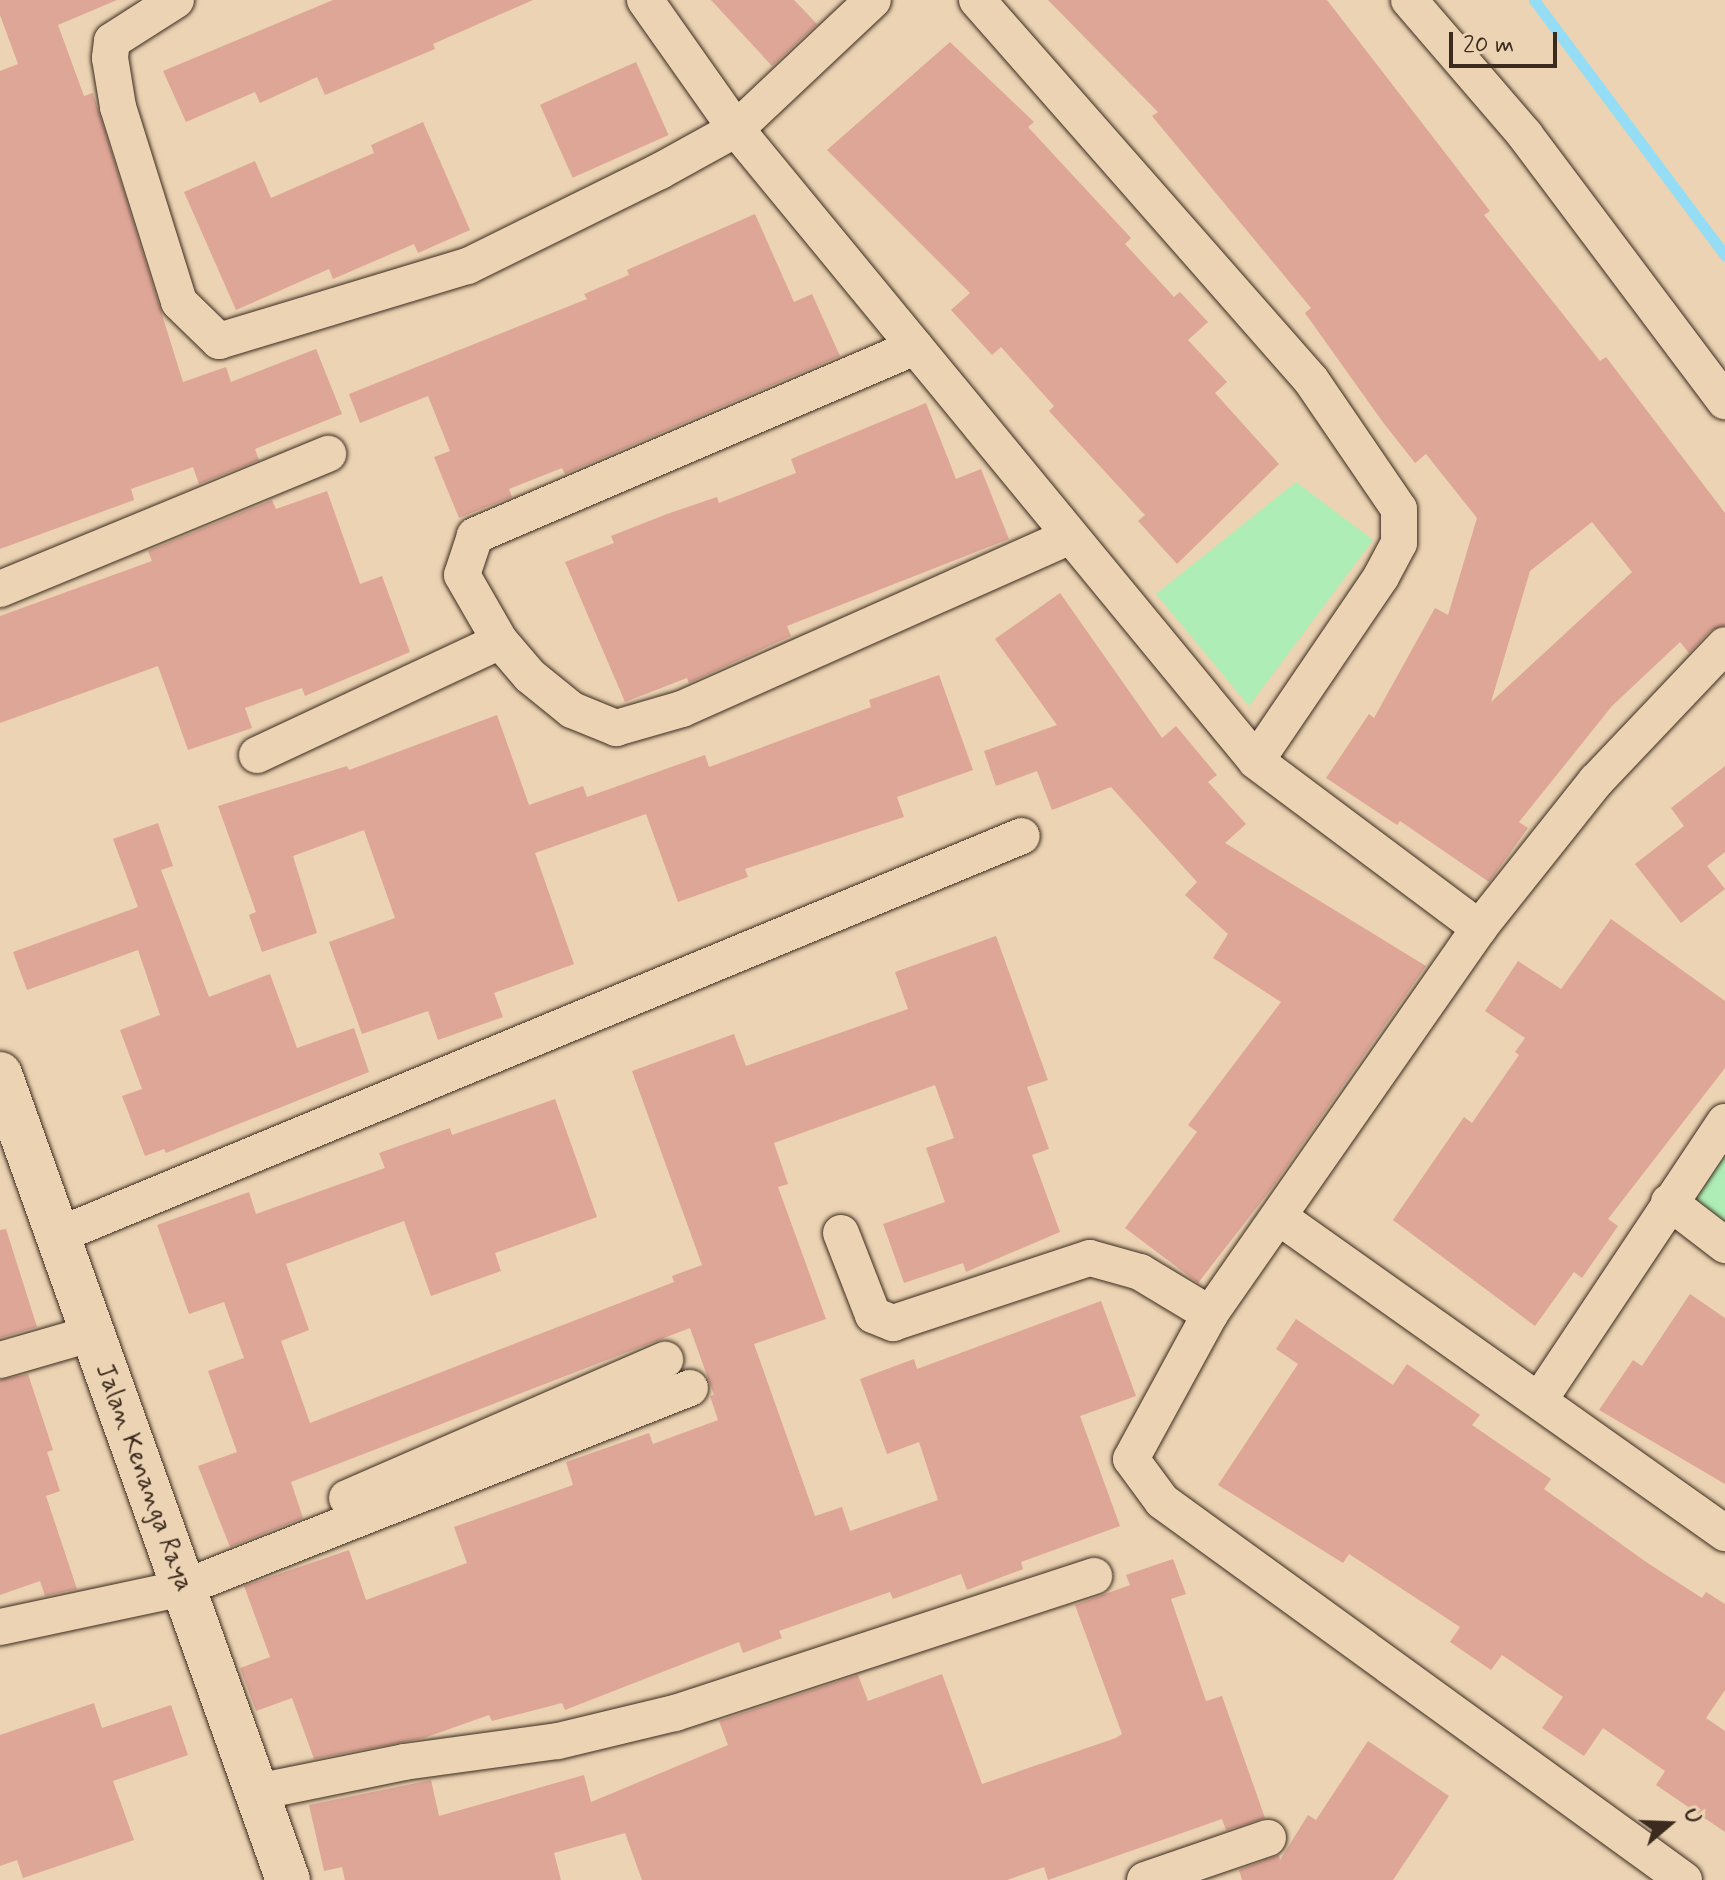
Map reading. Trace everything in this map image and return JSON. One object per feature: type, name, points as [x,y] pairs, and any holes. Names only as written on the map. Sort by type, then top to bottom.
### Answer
[{"type":"street","points":[[176,0],[112,41],[110,58],[118,107],[179,302],[219,341],[468,266],[736,129],[873,0]]},
{"type":"street","points":[[645,0],[736,129],[1256,761],[1479,928]]},
{"type":"street","points":[[977,0],[1311,380],[1399,509],[1399,543],[1381,577],[1256,761]]},
{"type":"street","points":[[1409,0],[1525,135],[1725,401]]},
{"type":"street","points":[[915,347],[475,536],[462,575],[500,641],[530,676],[572,710],[616,728],[682,709],[1069,537]]},
{"type":"street","points":[[0,589],[328,454]]},
{"type":"street","points":[[257,755],[500,641]]},
{"type":"street","points":[[1684,1880],[1162,1501],[1131,1459],[1133,1448],[1210,1314],[1479,928],[1596,781],[1725,645]]},
{"type":"street","points":[[59,1235],[1022,836]]},
{"type":"street","name":"Jalan Kenanga Raya","points":[[0,1074],[59,1235],[90,1334],[288,1880]]},
{"type":"street","points":[[1540,1399],[1725,1122]]},
{"type":"street","points":[[1669,1202],[1725,1245]]},
{"type":"street","points":[[1279,1217],[1725,1533]]},
{"type":"street","points":[[841,1233],[873,1315],[893,1323],[1090,1258],[1140,1272],[1210,1314]]},
{"type":"street","points":[[0,1360],[90,1334]]},
{"type":"street","points":[[180,1578],[665,1360]]},
{"type":"street","points":[[0,1627],[180,1578],[690,1388]]},
{"type":"street","points":[[257,1792],[404,1762],[558,1741],[675,1713],[1094,1576]]},
{"type":"street","points":[[1145,1880],[1204,1870],[1268,1838]]},
{"type":"green space","points":[[1296,482],[1373,540],[1249,706],[1156,594]]},
{"type":"green space","points":[[1725,1141],[1725,1236],[1681,1201]]},
{"type":"building","points":[[0,0],[117,0],[58,25],[84,96],[93,93],[183,382],[226,367],[231,382],[316,349],[342,414],[255,449],[259,460],[199,484],[193,467],[131,489],[134,500],[0,549],[0,71],[18,64],[0,15]]},
{"type":"building","points":[[333,0],[533,0],[433,44],[435,49],[325,95],[317,77],[260,103],[255,92],[186,122],[163,71]]},
{"type":"building","points":[[711,0],[794,0],[817,24],[772,66]]},
{"type":"building","points":[[1048,0],[1327,0],[1490,211],[1484,215],[1600,361],[1606,357],[1725,513],[1725,625],[1710,631],[1689,653],[1680,642],[1612,706],[1519,822],[1528,828],[1489,882],[1400,821],[1397,825],[1326,778],[1369,714],[1374,718],[1435,608],[1448,615],[1477,518],[1426,454],[1415,463],[1382,421],[1305,313],[1311,308],[1152,116],[1158,112]],"holes":[[[1592,522],[1632,572],[1491,702],[1530,571]]]},
{"type":"building","points":[[950,42],[1034,122],[1028,127],[1131,238],[1125,244],[1174,297],[1180,292],[1208,322],[1188,340],[1227,382],[1215,393],[1279,464],[1177,564],[1138,521],[1145,515],[1049,411],[1054,406],[1001,347],[992,355],[951,310],[970,293],[827,150]]},
{"type":"building","points":[[636,62],[669,135],[573,178],[540,105]]},
{"type":"building","points":[[423,122],[470,230],[418,253],[414,244],[333,279],[329,269],[236,310],[184,192],[255,161],[271,198],[374,153],[371,145]]},
{"type":"building","points":[[755,214],[794,302],[812,294],[840,356],[565,474],[562,468],[509,489],[512,497],[459,518],[434,457],[450,451],[428,396],[360,423],[349,394],[587,299],[584,294],[629,275],[627,270]]},
{"type":"building","points":[[926,403],[956,479],[981,469],[1009,539],[787,626],[791,636],[689,683],[687,678],[625,702],[565,562],[614,543],[611,536],[667,514],[717,497],[719,503],[796,473],[791,459]]},
{"type":"building","points":[[327,491],[360,584],[382,576],[410,652],[305,696],[302,688],[245,708],[252,728],[188,750],[158,666],[0,723],[0,616],[152,561],[148,551],[272,500],[276,509]]},
{"type":"building","points":[[1060,593],[1162,738],[1176,726],[1217,775],[1208,782],[1246,824],[1225,843],[1426,966],[1271,1189],[1198,1283],[1125,1228],[1197,1132],[1188,1125],[1281,1002],[1213,958],[1228,934],[1185,895],[1197,882],[1111,787],[1052,810],[1037,771],[996,786],[984,751],[1057,725],[995,639]]},
{"type":"building","points":[[939,675],[973,770],[897,797],[904,817],[745,869],[748,877],[678,902],[646,814],[535,853],[574,964],[494,993],[503,1017],[438,1040],[428,1011],[362,1034],[329,942],[395,918],[364,830],[293,856],[317,933],[262,952],[249,915],[256,912],[218,806],[347,766],[349,770],[497,715],[529,805],[583,786],[587,797],[705,755],[709,767],[871,707],[869,700]]},
{"type":"building","points":[[1725,766],[1725,852],[1707,866],[1725,889],[1681,923],[1635,864],[1684,826],[1671,808]]},
{"type":"building","points":[[158,823],[173,866],[161,870],[209,997],[270,974],[297,1048],[354,1028],[369,1072],[166,1153],[164,1149],[145,1156],[122,1096],[142,1089],[120,1030],[160,1015],[138,950],[27,990],[13,952],[138,907],[113,839]]},
{"type":"building","points":[[1611,919],[1725,1001],[1725,1068],[1608,1219],[1618,1226],[1582,1278],[1574,1272],[1535,1326],[1393,1220],[1464,1117],[1472,1123],[1519,1055],[1515,1052],[1525,1038],[1485,1011],[1518,961],[1561,989]]},
{"type":"building","points":[[996,936],[1048,1080],[1027,1087],[1049,1149],[1032,1155],[1060,1232],[966,1272],[963,1263],[904,1283],[883,1224],[945,1202],[926,1148],[954,1138],[935,1085],[774,1143],[788,1184],[778,1187],[826,1319],[754,1344],[815,1516],[842,1507],[850,1531],[938,1500],[919,1442],[887,1454],[860,1379],[914,1359],[917,1369],[1101,1301],[1136,1396],[1080,1416],[1120,1526],[1021,1562],[1023,1569],[967,1590],[961,1574],[893,1599],[890,1592],[779,1631],[782,1638],[743,1653],[739,1642],[565,1710],[562,1703],[492,1721],[489,1715],[424,1738],[314,1759],[292,1698],[256,1711],[240,1668],[270,1657],[244,1586],[349,1550],[366,1600],[467,1563],[454,1527],[573,1485],[566,1462],[649,1433],[653,1444],[718,1420],[710,1396],[714,1395],[690,1328],[291,1482],[303,1518],[230,1547],[198,1466],[237,1452],[208,1371],[244,1358],[224,1302],[189,1314],[157,1225],[249,1192],[256,1214],[385,1168],[379,1153],[450,1128],[452,1135],[555,1099],[597,1217],[495,1253],[501,1271],[431,1296],[404,1221],[286,1264],[309,1330],[281,1341],[310,1423],[674,1282],[672,1276],[702,1265],[632,1071],[734,1034],[746,1066],[908,1009],[895,972]]},
{"type":"building","points":[[6,1229],[37,1327],[0,1338],[0,1230]]},
{"type":"building","points":[[1690,1294],[1725,1318],[1725,1484],[1599,1410],[1633,1360],[1642,1366]]},
{"type":"building","points":[[1296,1319],[1393,1385],[1407,1364],[1480,1415],[1472,1425],[1551,1479],[1544,1489],[1702,1598],[1706,1592],[1725,1604],[1725,1690],[1706,1718],[1725,1731],[1725,1832],[1656,1785],[1665,1771],[1603,1728],[1584,1756],[1542,1728],[1563,1697],[1502,1655],[1491,1670],[1450,1642],[1460,1627],[1349,1554],[1343,1563],[1218,1485],[1298,1364],[1276,1349]]},
{"type":"building","points":[[28,1374],[53,1450],[47,1452],[60,1491],[46,1496],[77,1589],[45,1596],[40,1581],[0,1595],[0,1380]]},
{"type":"building","points":[[1173,1559],[1186,1594],[1171,1599],[1206,1701],[1222,1696],[1265,1818],[1226,1830],[1222,1819],[1048,1880],[1044,1867],[1007,1880],[642,1880],[625,1833],[554,1853],[561,1880],[345,1880],[342,1867],[324,1871],[309,1805],[431,1780],[439,1816],[584,1775],[591,1802],[728,1745],[719,1721],[858,1675],[868,1701],[942,1674],[982,1784],[1116,1738],[1122,1734],[1075,1605],[1130,1585],[1126,1575]]},
{"type":"building","points":[[94,1703],[102,1728],[171,1705],[188,1755],[113,1781],[134,1840],[23,1878],[17,1860],[0,1866],[0,1735]]},
{"type":"building","points":[[1368,1741],[1449,1796],[1393,1880],[1242,1880],[1239,1870],[1279,1855],[1280,1860],[1308,1815],[1316,1820]]},
{"type":"waterway","points":[[1534,0],[1725,255]]}]
